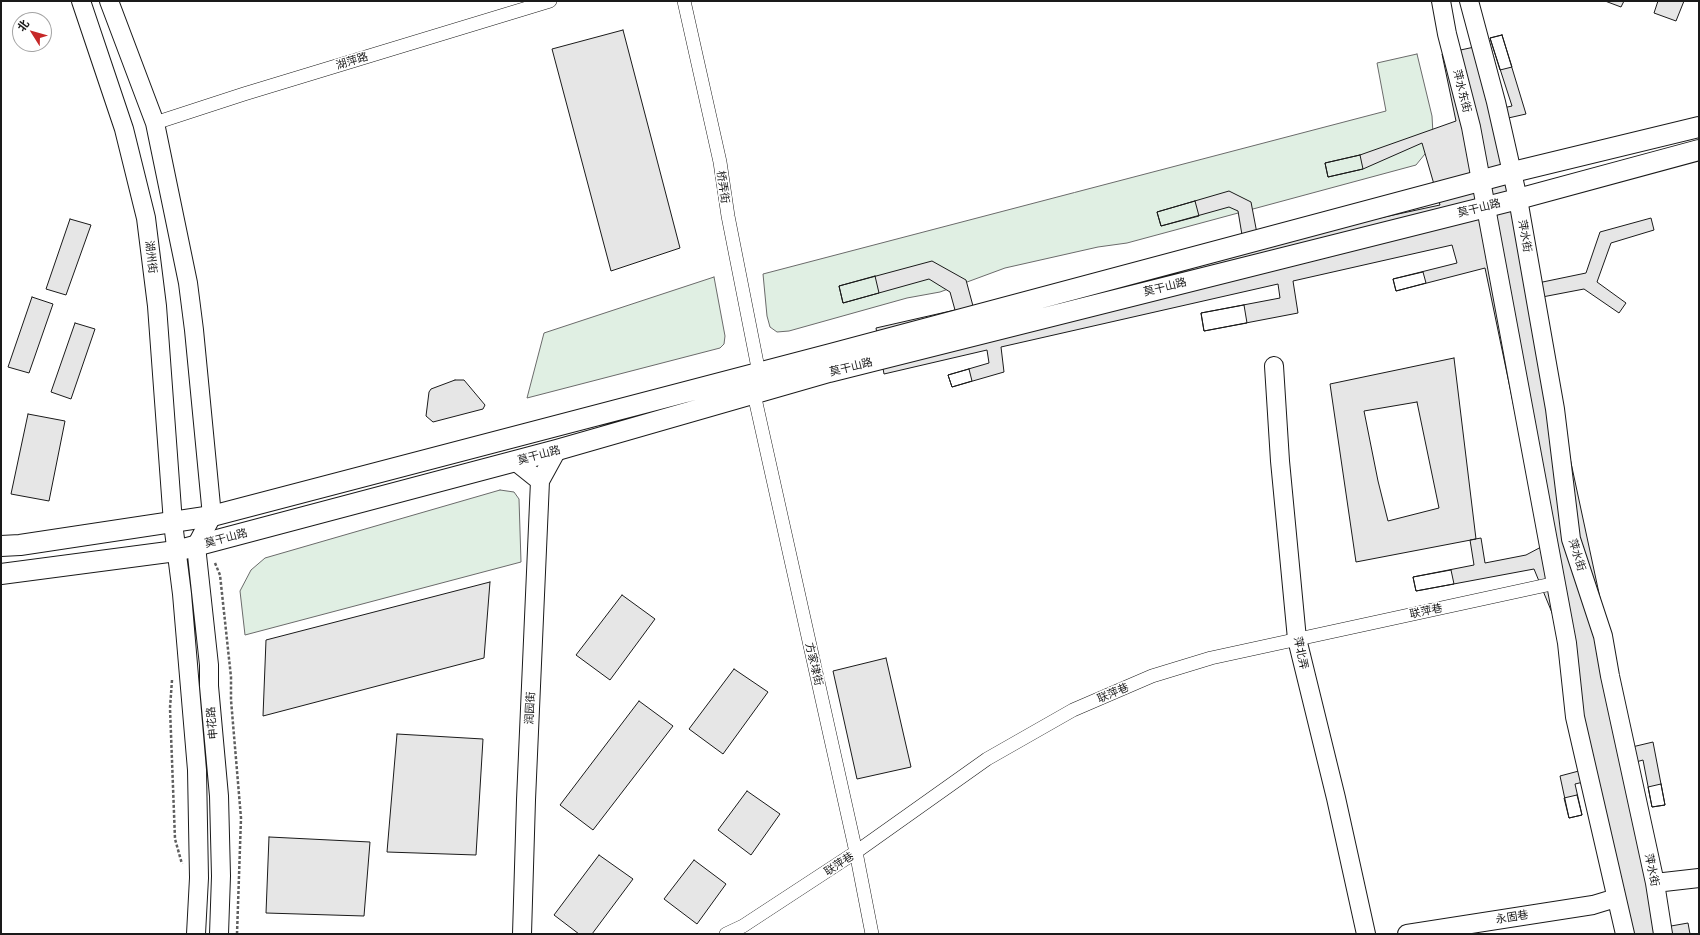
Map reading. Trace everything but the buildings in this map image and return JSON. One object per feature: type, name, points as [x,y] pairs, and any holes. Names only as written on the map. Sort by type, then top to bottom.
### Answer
[{"type":"main road","name":"湖州街","points":[[81,1],[124,129],[146,218],[157,306],[173,523]]},
{"type":"main road","points":[[109,1],[155,123],[188,283],[212,516],[202,544]]},
{"type":"main road","name":"萍水东街","points":[[1441,1],[1447,34],[1471,127],[1480,182]]},
{"type":"main road","points":[[1469,1],[1513,172]]},
{"type":"main road","name":"莫干山路","points":[[1,546],[20,545],[212,516],[759,373],[1513,172],[1699,127]]},
{"type":"main road","name":"莫干山路","points":[[1,574],[176,551],[557,450],[836,370],[1484,206],[1518,199],[1699,150]]},
{"type":"main road","name":"萍水街","points":[[1513,172],[1556,409],[1571,539],[1603,636],[1610,676],[1655,883],[1663,934]]},
{"type":"main road","points":[[1480,182],[1567,643],[1575,717],[1625,934]]},
{"type":"main road","name":"萍北弄","points":[[1274,366],[1280,461],[1297,639],[1336,798],[1366,934]]},
{"type":"main road","name":"润园街","points":[[522,934],[526,792],[540,482],[557,450]]},
{"type":"main road","points":[[515,461],[540,482]]},
{"type":"main road","name":"申花路","points":[[173,523],[182,594],[197,770],[199,878],[196,934]]},
{"type":"main road","name":"申花路","points":[[202,544],[209,686],[219,796],[221,876],[219,934]]},
{"type":"main road","points":[[1655,883],[1699,878]]},
{"type":"main road","name":"永固巷","points":[[1407,934],[1593,905],[1616,898]]},
{"type":"street","name":"湖萍路","points":[[155,123],[244,94],[550,1]]},
{"type":"street","name":"桥弄街","points":[[684,1],[720,162],[728,216],[759,373]]},
{"type":"street","name":"方家埭街","points":[[754,394],[856,852],[872,934]]},
{"type":"street","name":"联萍巷","points":[[726,934],[743,926],[856,852],[987,759],[1072,710],[1152,676],[1211,658],[1556,583]]},
{"type":"path","points":[[202,544],[220,575],[231,676],[231,700],[241,818],[237,934]]},
{"type":"path","points":[[173,675],[170,708],[175,839],[184,870]]},
{"type":"green space","points":[[1417,54],[1432,116],[1433,134],[1429,149],[1416,165],[1127,243],[1098,247],[1005,268],[940,292],[907,298],[789,331],[777,332],[770,327],[767,316],[763,274],[1386,111],[1377,63]]},
{"type":"green space","points":[[714,277],[725,336],[724,344],[720,348],[527,398],[544,333]]},
{"type":"green space","points":[[500,490],[514,492],[519,499],[521,562],[245,635],[240,591],[251,570],[265,558]]}]
